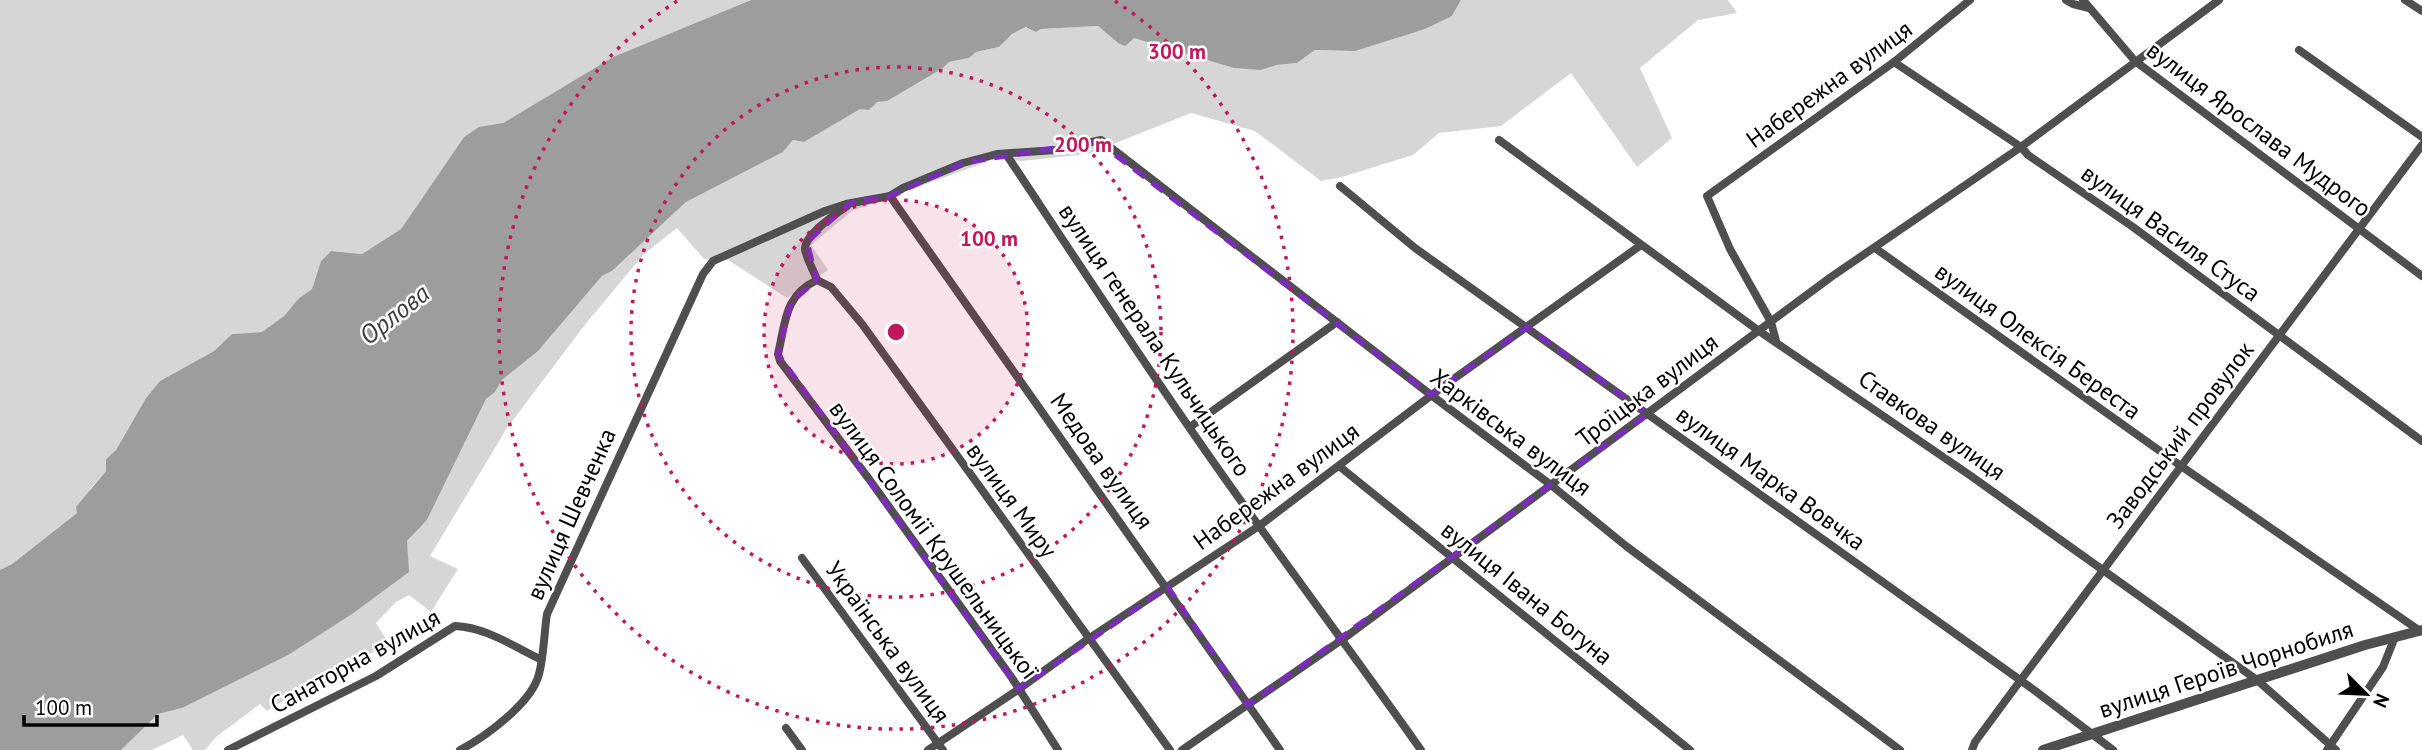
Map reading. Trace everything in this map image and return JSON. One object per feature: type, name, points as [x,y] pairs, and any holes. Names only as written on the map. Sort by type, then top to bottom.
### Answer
[{"type":"street","name":"Набережна вулиця","points":[[1771,322],[1730,249],[1707,196],[1894,62],[1970,0]]},
{"type":"street","points":[[2066,0],[2073,4],[2086,4]]},
{"type":"street","name":"Троїцька вулиця","points":[[1182,750],[1343,639],[1831,277],[2021,147],[2219,0]]},
{"type":"street","points":[[2405,0],[2422,11]]},
{"type":"street","name":"вулиця Ярослава Мудрого","points":[[2086,4],[2136,61],[2422,276]]},
{"type":"street","points":[[2299,50],[2422,137]]},
{"type":"street","name":"вулиця Василя Стуса","points":[[1894,62],[2021,147],[2028,155],[2133,227],[2422,441]]},
{"type":"street","name":"Харківська вулиця","points":[[1006,154],[1056,150],[1101,140],[1431,396],[1551,485],[1626,546],[1900,750]]},
{"type":"street","name":"Ставкова вулиця","points":[[1499,140],[1759,331],[1971,476],[2257,680],[2331,748]]},
{"type":"street","name":"Заводський провулок","points":[[1972,750],[1975,742],[2020,681],[2422,145]]},
{"type":"street","points":[[817,280],[805,250],[807,242],[821,226],[850,203],[890,196],[963,163],[1006,154]]},
{"type":"street","name":"вулиця генерала Кульчицького","points":[[1006,154],[1104,302],[1259,526],[1421,750]]},
{"type":"street","name":"вулиця Марка Вовчка","points":[[1340,186],[1415,248],[2113,750]]},
{"type":"street","name":"Медова вулиця","points":[[890,196],[1168,587],[1280,750]]},
{"type":"street","name":"вулиця Шевченка","points":[[460,750],[479,740],[534,686],[539,673],[547,614],[703,274],[713,261],[725,254],[850,203]]},
{"type":"street","name":"Набережна вулиця","points":[[928,750],[941,747],[1088,639],[1259,526],[1431,396],[1641,245]]},
{"type":"street","name":"вулиця Олексія Береста","points":[[1875,248],[2181,467],[2421,629]]},
{"type":"street","name":"вулиця Соломії Крушельницької","points":[[817,280],[799,291],[791,302],[778,354],[786,371],[869,479],[1019,689],[1058,750]]},
{"type":"street","name":"вулиця Миру","points":[[817,280],[831,287],[862,324],[1170,750]]},
{"type":"street","points":[[1191,427],[1337,322]]},
{"type":"street","points":[[1771,322],[1776,341]]},
{"type":"street","name":"вулиця Івана Богуна","points":[[1339,466],[1690,750]]},
{"type":"street","name":"Українська вулиця","points":[[802,558],[941,747]]},
{"type":"street","name":"Санаторна вулиця","points":[[228,750],[376,676],[455,626],[479,631],[540,659]]},
{"type":"street","name":"вулиця Героїв Чорнобиля","points":[[2043,750],[2421,629]]},
{"type":"street","points":[[2331,748],[2383,667],[2395,637]]},
{"type":"street","points":[[786,727],[802,750]]},
{"type":"highlighted area","points":[[1097,141],[1431,395],[1527,327],[1648,414],[1248,705],[1168,587],[1019,689],[778,354],[791,302],[817,280],[807,242],[850,203],[890,196],[963,163]]},
{"type":"shaded area","points":[[0,0],[751,0],[613,57],[503,123],[464,137],[401,229],[362,254],[331,251],[321,261],[312,289],[298,299],[284,316],[262,332],[232,334],[214,351],[160,381],[146,398],[116,450],[106,459],[106,471],[91,488],[77,513],[12,564],[0,570]]},
{"type":"shaded area","points":[[1461,0],[1728,0],[1737,13],[1698,20],[1640,68],[1672,138],[1637,167],[1571,73],[1501,126],[1439,133],[1413,155],[1321,181],[1255,131],[1191,113],[1088,154],[1022,161],[992,160],[852,211],[811,245],[828,270],[787,298],[728,260],[704,259],[677,228],[644,254],[587,322],[507,428],[430,556],[458,569],[431,612],[409,595],[396,602],[376,623],[389,644],[316,681],[267,711],[260,704],[216,737],[205,750],[193,750],[183,735],[152,750],[121,750],[158,714],[182,708],[407,541],[427,520],[486,399],[495,392],[502,380],[538,351],[602,276],[612,271],[686,202],[783,152],[793,140],[804,142],[860,108],[943,68],[949,62],[999,47],[1012,34],[1027,27],[1041,29],[1098,26],[1118,43],[1134,38],[1261,70],[1297,63],[1315,50],[1355,51],[1452,16]]},
{"type":"water","name":"Орлова","points":[[751,0],[1461,0],[1452,16],[1425,29],[1355,51],[1315,50],[1297,63],[1261,70],[1234,68],[1134,38],[1125,46],[1098,26],[1041,29],[1036,32],[1026,27],[1012,34],[999,47],[949,62],[887,101],[877,102],[869,110],[860,109],[804,142],[793,140],[783,152],[686,202],[612,271],[602,276],[538,351],[502,380],[495,392],[486,399],[427,520],[407,541],[409,572],[352,614],[288,655],[182,708],[158,714],[121,750],[0,750],[0,570],[12,564],[77,513],[76,507],[106,471],[106,459],[116,450],[146,398],[160,381],[214,351],[232,334],[262,332],[284,316],[298,299],[312,289],[321,261],[331,251],[362,254],[401,229],[464,137],[479,127],[503,123],[613,57]]}]
